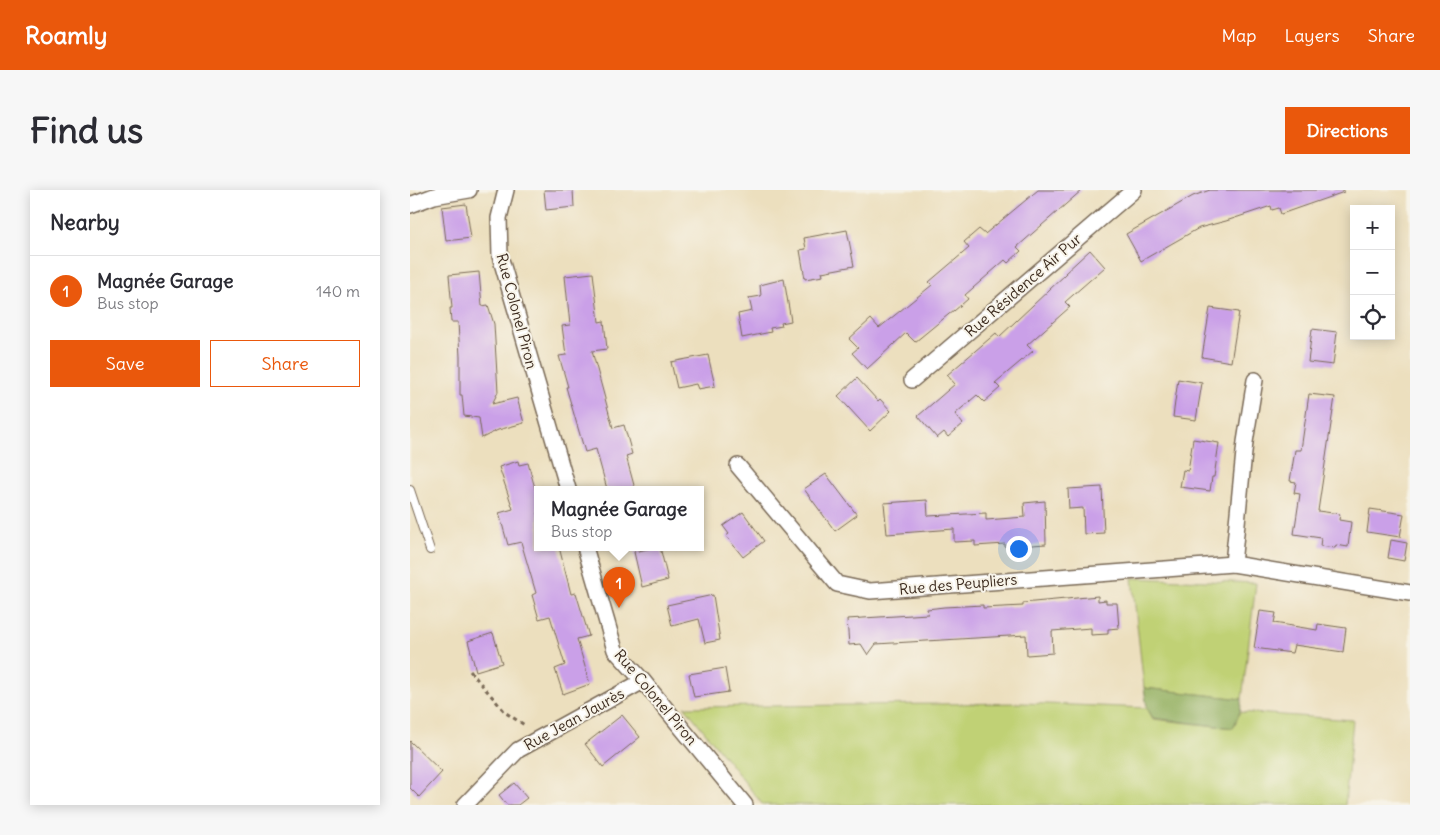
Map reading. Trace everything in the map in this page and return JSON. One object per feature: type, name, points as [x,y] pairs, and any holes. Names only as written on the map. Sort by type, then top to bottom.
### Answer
[{"type":"street","points":[[410,205],[434,196],[469,190]]},
{"type":"street","name":"Rue Colonel Piron","points":[[506,190],[499,218],[500,256],[567,486]]},
{"type":"street","name":"Rue Résidence Air Pur","points":[[912,380],[1134,190]]},
{"type":"street","points":[[1233,564],[1245,442],[1255,380]]},
{"type":"street","name":"Rue des Peupliers","points":[[738,466],[837,584],[870,592],[1233,564],[1410,593]]},
{"type":"street","name":"Rue Colonel Piron","points":[[586,551],[615,650],[643,681],[745,805]]},
{"type":"street","name":"Rue Jean Jaurès","points":[[465,805],[518,750],[643,681]]},
{"type":"lane","points":[[410,490],[430,550]]},
{"type":"path","points":[[470,670],[506,713],[541,737]]},
{"type":"green space","points":[[1132,578],[1256,583],[1242,699],[1144,688]]},
{"type":"green space","points":[[1144,688],[1242,699],[1240,712],[1233,728],[1153,718],[1147,708]]},
{"type":"green space","points":[[1022,703],[1147,708],[1153,719],[1233,728],[1240,712],[1353,720],[1345,805],[763,805],[685,707]]},
{"type":"building","points":[[544,190],[573,190],[574,207],[546,210]]},
{"type":"building","points":[[1038,190],[1082,190],[1017,247],[1021,251],[1008,263],[1005,260],[965,295],[968,299],[954,311],[915,342],[906,333],[867,369],[852,353],[858,348],[849,339],[871,319],[879,328],[932,285],[929,282],[969,248],[964,242],[979,229],[985,234]]},
{"type":"building","points":[[1210,190],[1344,190],[1344,192],[1281,214],[1279,208],[1272,210],[1271,206],[1199,228],[1141,261],[1126,234],[1193,196]]},
{"type":"building","points":[[466,204],[471,238],[446,241],[442,207]]},
{"type":"building","points":[[847,230],[854,266],[822,272],[823,276],[805,279],[800,250],[806,249],[804,238]]},
{"type":"building","points":[[1090,250],[1105,267],[1065,302],[1070,307],[1027,345],[1033,351],[995,383],[1000,388],[984,402],[977,395],[955,414],[963,424],[948,437],[944,432],[937,438],[918,416],[955,384],[947,375],[996,333],[999,337]]},
{"type":"building","points":[[479,272],[482,306],[488,305],[494,324],[498,392],[492,404],[517,398],[524,423],[498,430],[482,438],[479,418],[464,416],[462,395],[460,395],[458,322],[451,322],[450,308],[452,308],[449,275]]},
{"type":"building","points":[[593,273],[599,322],[604,321],[607,349],[592,351],[613,428],[624,425],[632,454],[626,456],[634,486],[606,486],[596,449],[585,452],[559,356],[566,355],[562,326],[570,325],[565,276]]},
{"type":"building","points":[[784,279],[791,321],[781,323],[782,326],[770,328],[771,332],[742,338],[738,314],[752,311],[749,298],[761,296],[760,285]]},
{"type":"building","points":[[1210,308],[1239,312],[1231,362],[1202,357]]},
{"type":"building","points":[[1312,329],[1337,332],[1333,365],[1308,362]]},
{"type":"building","points":[[708,355],[715,386],[698,389],[696,384],[677,388],[671,362]]},
{"type":"building","points":[[857,378],[878,401],[880,399],[891,411],[870,431],[838,396]]},
{"type":"building","points":[[1178,379],[1202,383],[1196,420],[1173,417]]},
{"type":"building","points":[[1309,394],[1335,397],[1318,511],[1340,514],[1339,520],[1351,522],[1348,547],[1336,545],[1335,548],[1320,546],[1321,538],[1294,534],[1300,494],[1294,493],[1296,482],[1290,481],[1295,450],[1301,450]]},
{"type":"building","points":[[1193,439],[1219,443],[1210,491],[1180,487],[1183,470],[1188,471]]},
{"type":"building","points":[[518,461],[519,465],[528,463],[534,486],[534,551],[560,551],[571,594],[576,593],[589,636],[577,639],[590,684],[563,694],[555,669],[565,665],[550,616],[539,619],[532,595],[536,593],[521,542],[508,545],[499,513],[513,509],[499,467]]},
{"type":"building","points":[[826,474],[857,515],[835,531],[804,489]]},
{"type":"building","points":[[1102,487],[1104,533],[1084,534],[1083,508],[1069,509],[1068,489]]},
{"type":"building","points":[[927,500],[928,516],[986,513],[986,520],[1025,517],[1024,503],[1045,501],[1046,544],[1005,547],[1005,544],[975,546],[975,541],[954,542],[954,529],[887,534],[884,503]]},
{"type":"building","points":[[1370,509],[1404,514],[1400,537],[1367,532]]},
{"type":"building","points":[[743,512],[764,541],[743,557],[726,536],[729,534],[723,526]]},
{"type":"building","points":[[1391,540],[1407,543],[1404,561],[1388,558]]},
{"type":"building","points":[[661,551],[668,580],[642,587],[634,552]]},
{"type":"building","points":[[713,595],[720,640],[705,643],[699,619],[672,626],[667,605]]},
{"type":"building","points":[[1098,596],[1098,601],[1106,600],[1106,603],[1117,603],[1119,628],[1108,629],[1108,634],[1091,635],[1091,628],[1052,631],[1053,653],[1027,655],[1026,635],[876,644],[868,655],[861,644],[849,645],[847,619],[928,614],[927,609],[944,607],[983,605],[983,608],[1023,606],[1023,603]]},
{"type":"building","points":[[1260,611],[1276,613],[1274,623],[1317,630],[1318,624],[1346,628],[1343,652],[1294,645],[1292,653],[1254,648]]},
{"type":"building","points":[[493,633],[502,663],[476,671],[468,641]]},
{"type":"building","points":[[725,668],[729,692],[694,697],[689,674]]},
{"type":"building","points":[[622,715],[640,737],[603,767],[585,744]]},
{"type":"building","points":[[410,741],[442,772],[419,797],[410,788]]},
{"type":"building","points":[[514,783],[527,798],[518,805],[507,805],[499,795]]},
{"type":"place","name":"Magnée Garage","points":[[619,608]]}]
